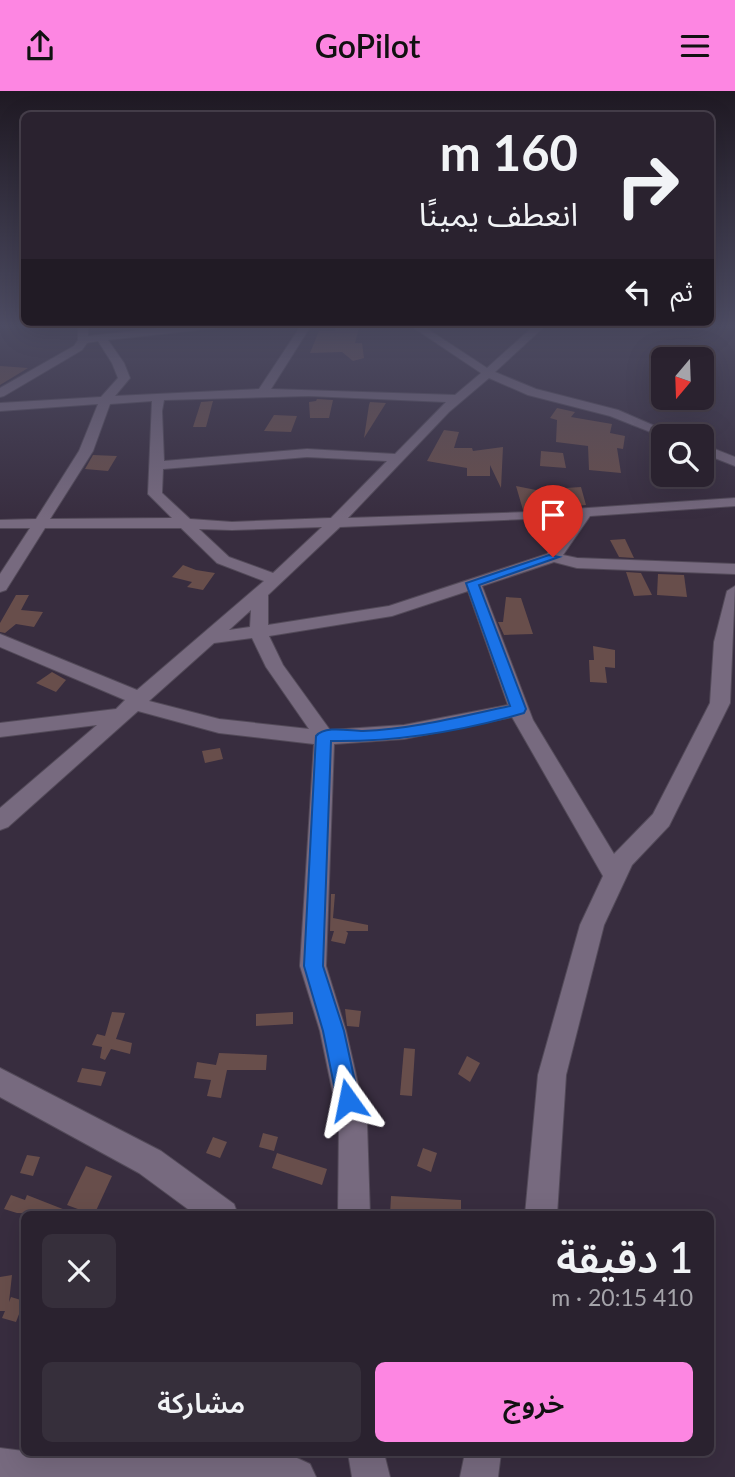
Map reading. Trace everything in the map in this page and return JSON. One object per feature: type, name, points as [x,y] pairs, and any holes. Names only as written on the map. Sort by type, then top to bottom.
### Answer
[{"type":"street","points":[[0,587],[86,451],[106,399],[115,389]]},
{"type":"street","points":[[140,389],[152,397],[156,411],[155,494],[223,560],[275,579]]},
{"type":"street","points":[[262,393],[265,389]]},
{"type":"street","points":[[0,821],[260,593],[337,521],[445,409],[469,389]]},
{"type":"street","points":[[524,389],[614,413],[651,428]]},
{"type":"street","points":[[0,407],[106,399],[262,393],[349,392],[459,398]]},
{"type":"street","points":[[157,466],[279,451],[321,451],[398,458]]},
{"type":"street","points":[[714,453],[735,462]]},
{"type":"street","points":[[0,524],[41,522],[232,526],[586,512],[735,502]]},
{"type":"street","points":[[553,557],[586,512]]},
{"type":"street","points":[[208,638],[260,634],[392,611],[553,557],[577,563],[735,569]]},
{"type":"street","points":[[472,583],[523,721],[615,875]]},
{"type":"street","points":[[541,1211],[552,1075],[592,925],[623,859],[661,820],[720,703],[735,591]]},
{"type":"street","points":[[260,593],[260,634],[275,667],[324,736],[313,966],[333,1031],[353,1123],[354,1211]]},
{"type":"street","points":[[0,640],[131,705],[185,720],[241,731],[366,736],[428,728],[519,709]]},
{"type":"street","points":[[0,730],[131,705]]},
{"type":"street","points":[[0,1082],[149,1162],[217,1211]]},
{"type":"street","points":[[367,1456],[371,1477]]},
{"type":"street","points":[[479,1477],[482,1456]]},
{"type":"street","points":[[4,1471],[70,1476],[150,1462],[297,1477]]},
{"type":"building","points":[[317,399],[333,400],[329,418],[310,418],[309,402]]},
{"type":"building","points":[[213,401],[206,427],[193,427],[201,402]]},
{"type":"building","points":[[370,402],[386,403],[364,438],[369,405]]},
{"type":"building","points":[[557,408],[575,412],[571,417],[612,424],[610,433],[625,436],[623,449],[617,448],[621,473],[589,470],[588,446],[556,442],[557,420],[550,418]]},
{"type":"building","points":[[274,415],[297,416],[291,432],[264,431]]},
{"type":"building","points":[[444,430],[459,432],[454,448],[472,448],[473,451],[503,447],[501,488],[490,465],[490,476],[467,476],[467,468],[427,461]]},
{"type":"building","points":[[541,451],[563,453],[566,468],[540,466]]},
{"type":"building","points":[[93,455],[117,456],[108,471],[85,469]]},
{"type":"building","points":[[516,486],[536,490],[581,487],[586,505],[523,510]]},
{"type":"building","points":[[625,539],[634,558],[619,557],[610,540]]},
{"type":"building","points":[[183,565],[215,573],[203,590],[187,587],[192,582],[172,577]]},
{"type":"building","points":[[626,572],[641,573],[652,595],[634,596]]},
{"type":"building","points":[[658,574],[684,575],[687,597],[657,595]]},
{"type":"building","points":[[16,595],[29,595],[21,610],[43,612],[34,627],[16,624],[5,633],[0,632],[0,623]]},
{"type":"building","points":[[506,597],[521,598],[533,634],[504,635],[498,622],[503,622]]},
{"type":"building","points":[[593,646],[615,650],[615,668],[605,667],[607,683],[590,682],[589,660],[594,660]]},
{"type":"building","points":[[52,672],[66,680],[56,692],[36,683]]},
{"type":"building","points":[[220,748],[223,759],[205,763],[202,751]]},
{"type":"building","points":[[331,894],[335,894],[333,918],[368,925],[368,931],[346,931],[348,933],[345,944],[331,941],[334,931],[330,931]]},
{"type":"building","points":[[345,1009],[361,1011],[359,1027],[347,1026]]},
{"type":"building","points":[[112,1012],[125,1013],[116,1039],[132,1043],[130,1054],[111,1049],[105,1060],[100,1058],[102,1047],[92,1045],[97,1034],[105,1036]]},
{"type":"building","points":[[293,1012],[293,1024],[256,1026],[256,1014]]},
{"type":"building","points":[[404,1048],[415,1049],[412,1096],[400,1095]]},
{"type":"building","points":[[219,1053],[267,1055],[266,1070],[227,1070],[221,1098],[207,1096],[211,1080],[194,1078],[197,1062],[216,1065]]},
{"type":"building","points":[[467,1056],[480,1063],[470,1082],[458,1074]]},
{"type":"building","points":[[82,1068],[106,1072],[101,1086],[77,1082]]},
{"type":"building","points":[[263,1133],[278,1137],[274,1151],[259,1147]]},
{"type":"building","points":[[213,1137],[227,1142],[220,1158],[206,1153]]},
{"type":"building","points":[[423,1148],[437,1153],[431,1172],[417,1166]]},
{"type":"building","points":[[277,1153],[327,1169],[322,1185],[272,1168]]},
{"type":"building","points":[[27,1155],[40,1157],[33,1176],[20,1173]]},
{"type":"building","points":[[86,1166],[112,1176],[96,1211],[83,1211],[67,1205]]},
{"type":"building","points":[[11,1195],[25,1200],[27,1195],[68,1211],[21,1211],[21,1213],[4,1209]]},
{"type":"building","points":[[391,1196],[461,1200],[461,1211],[390,1211]]},
{"type":"building","points":[[12,1275],[9,1302],[11,1297],[21,1300],[16,1322],[2,1318],[5,1311],[0,1311],[0,1277]]},
{"type":"route","points":[[348,1100],[333,1031],[313,966],[321,843],[324,736],[366,736],[440,726],[519,709],[472,583],[553,557]]}]
